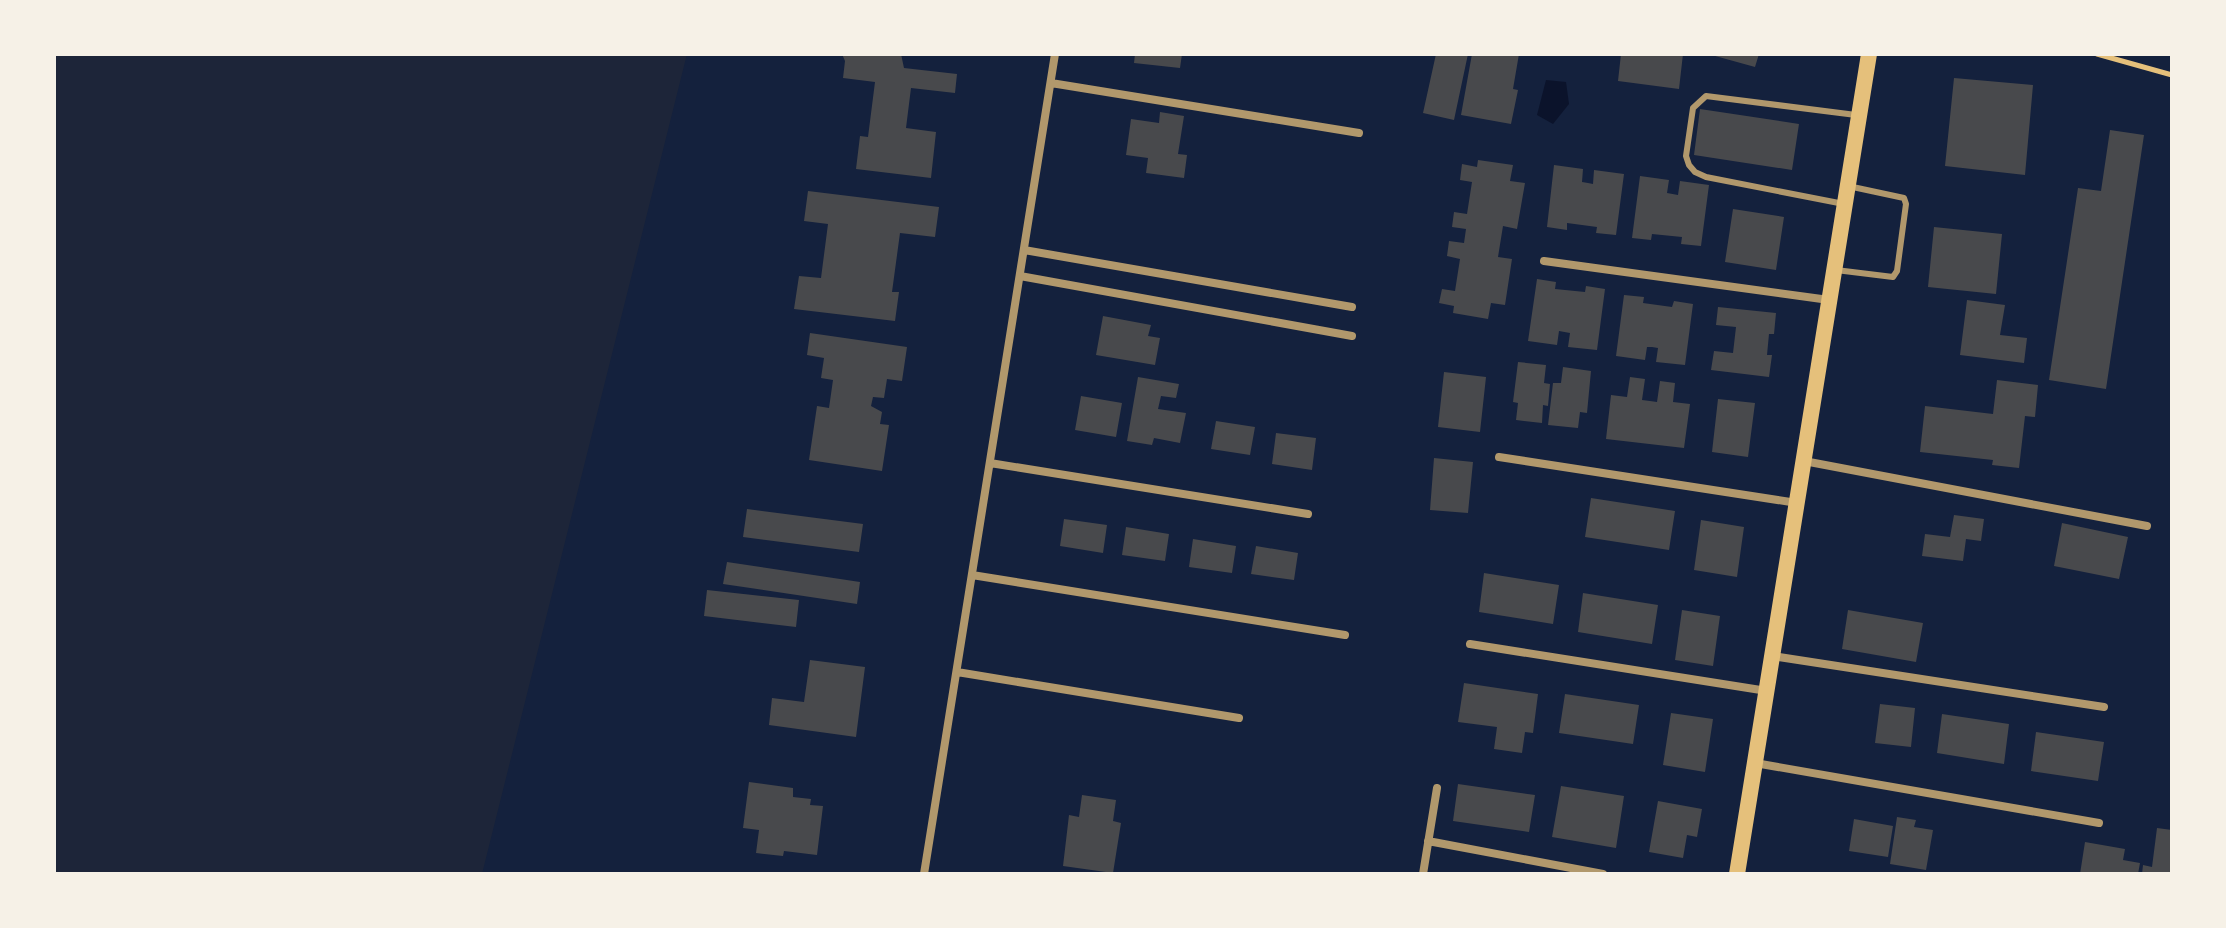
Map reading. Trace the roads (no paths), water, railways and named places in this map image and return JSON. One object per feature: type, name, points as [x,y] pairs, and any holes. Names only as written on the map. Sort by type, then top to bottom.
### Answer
[{"type":"main road","points":[[1737,874],[1869,54]]},
{"type":"street","points":[[927,874],[1055,54]]},
{"type":"street","points":[[1051,83],[1359,133]]},
{"type":"street","points":[[1024,250],[1352,307]]},
{"type":"street","points":[[1544,261],[1829,300]]},
{"type":"street","points":[[1020,276],[1352,336]]},
{"type":"street","points":[[1499,457],[1797,503]]},
{"type":"street","points":[[1804,461],[2147,526]]},
{"type":"street","points":[[990,463],[1308,514]]},
{"type":"street","points":[[972,575],[1345,635]]},
{"type":"street","points":[[1470,644],[1767,691]]},
{"type":"street","points":[[1772,656],[2104,707]]},
{"type":"street","points":[[957,672],[1239,718]]},
{"type":"street","points":[[1755,763],[2099,823]]},
{"type":"street","points":[[1423,874],[1437,788]]},
{"type":"street","points":[[1428,841],[1603,874]]},
{"type":"lane","points":[[1845,204],[1706,177],[1695,172],[1686,156],[1693,108],[1706,96],[1859,116]]},
{"type":"lane","points":[[1834,270],[1893,277],[1897,271],[1906,204],[1904,198],[1848,186]]}]
